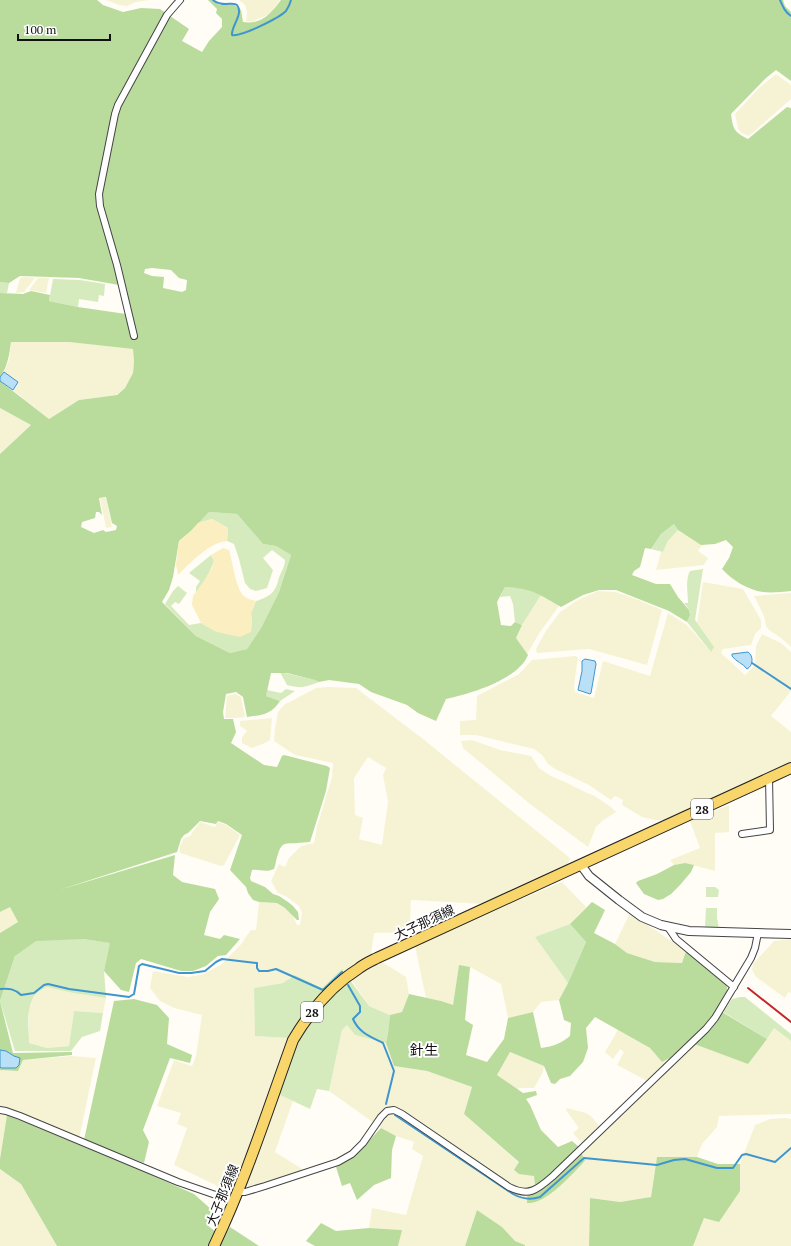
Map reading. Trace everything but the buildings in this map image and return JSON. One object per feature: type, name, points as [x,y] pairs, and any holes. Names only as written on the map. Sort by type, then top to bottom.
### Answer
[{"type":"main road","name":"大子那須線","points":[[214,1246],[255,1147],[293,1040],[302,1024],[318,1004],[336,986],[358,969],[377,958],[791,768]]},
{"type":"street","points":[[134,336],[98,194],[118,105],[167,15],[180,0]]},
{"type":"street","points":[[742,834],[770,830],[769,778]]},
{"type":"street","points":[[581,864],[589,876],[642,917],[656,923],[689,931],[791,934]]},
{"type":"street","points":[[668,927],[676,939],[734,987]]},
{"type":"street","points":[[0,1110],[20,1116],[178,1182],[235,1197],[245,1192],[338,1162],[352,1154],[363,1143],[387,1111],[394,1110],[509,1187],[518,1192],[534,1191],[552,1177],[706,1029],[715,1018],[751,958],[758,933]]},
{"type":"shaded area","points":[[106,0],[149,0],[136,2],[127,6],[119,5]]},
{"type":"shaded area","points":[[239,0],[280,0],[269,14],[252,22],[246,21],[247,12],[245,5]]},
{"type":"shaded area","points":[[776,74],[791,85],[791,99],[749,136],[742,133],[738,129],[735,114],[759,88]]},
{"type":"shaded area","points":[[20,278],[35,278],[24,292],[16,293]]},
{"type":"shaded area","points":[[38,278],[49,278],[46,293],[29,290]]},
{"type":"shaded area","points":[[11,342],[69,342],[133,349],[133,373],[125,388],[116,395],[79,400],[49,419],[13,390],[18,382],[4,372],[9,360]]},
{"type":"shaded area","points":[[0,408],[31,425],[0,454]]},
{"type":"shaded area","points":[[100,498],[106,498],[112,527],[106,528]]},
{"type":"shaded area","points":[[678,530],[702,545],[698,551],[708,558],[704,565],[656,570],[661,552],[663,552],[668,541]]},
{"type":"shaded area","points":[[703,582],[743,589],[761,620],[761,628],[755,634],[751,645],[723,649],[721,653],[745,675],[755,665],[756,646],[762,634],[781,643],[791,652],[791,691],[771,716],[791,732],[791,763],[666,820],[655,820],[642,817],[622,805],[623,800],[615,796],[611,800],[589,785],[555,769],[548,764],[542,755],[534,749],[476,735],[460,735],[460,721],[476,720],[477,696],[519,674],[532,660],[578,657],[574,686],[575,692],[594,698],[603,661],[650,676],[668,613],[687,625],[711,652],[704,633],[697,623]]},
{"type":"shaded area","points":[[598,591],[616,592],[662,610],[647,665],[589,649],[537,653],[536,649],[546,631],[560,612],[578,600]]},
{"type":"shaded area","points":[[791,593],[791,647],[766,626],[764,616],[754,596]]},
{"type":"shaded area","points":[[541,595],[559,606],[540,632],[527,654],[516,638],[522,625]]},
{"type":"shaded area","points":[[316,688],[356,688],[423,739],[570,858],[568,864],[563,868],[485,904],[411,900],[410,921],[407,932],[374,933],[371,955],[345,972],[342,969],[322,988],[295,975],[283,983],[254,988],[256,1036],[289,1038],[252,1145],[232,1193],[174,1165],[187,1128],[177,1124],[181,1113],[157,1106],[174,1060],[192,1066],[196,1056],[202,1015],[174,1008],[160,1001],[150,988],[153,971],[188,977],[204,974],[222,964],[243,942],[251,930],[256,930],[259,902],[277,903],[292,914],[297,925],[300,925],[302,913],[299,906],[287,897],[278,893],[271,881],[279,864],[285,867],[289,858],[301,846],[314,843],[317,827],[332,777],[333,763],[295,755],[274,741],[278,712],[284,705]],"holes":[[[368,757],[386,768],[383,775],[388,802],[382,845],[359,839],[363,818],[355,815],[354,778]]]},
{"type":"shaded area","points":[[236,694],[241,697],[245,717],[225,718],[227,696]]},
{"type":"shaded area","points":[[272,718],[270,740],[252,748],[242,743],[242,737],[247,731],[240,726],[240,721]]},
{"type":"shaded area","points":[[472,740],[500,750],[531,756],[539,768],[551,776],[593,795],[616,812],[596,827],[588,847],[530,804],[463,748],[461,741]]},
{"type":"shaded area","points":[[729,805],[729,832],[715,833],[715,871],[685,863],[674,865],[670,860],[700,848],[690,821]]},
{"type":"shaded area","points":[[200,822],[215,827],[218,822],[226,825],[240,835],[224,865],[221,866],[180,853],[180,846],[184,838],[190,836]]},
{"type":"shaded area","points":[[562,882],[586,907],[570,924],[535,937],[568,983],[559,1000],[541,1002],[533,1012],[508,1018],[501,984],[470,967],[459,966],[453,1006],[441,1001],[426,998],[415,946],[485,914]]},
{"type":"shaded area","points":[[10,906],[18,922],[0,933],[0,912]]},
{"type":"shaded area","points":[[630,913],[686,951],[682,963],[655,962],[627,953],[615,944]]},
{"type":"shaded area","points":[[791,939],[791,993],[788,992],[785,998],[756,977],[752,970],[753,964],[774,941]]},
{"type":"shaded area","points":[[382,962],[406,977],[409,994],[402,1012],[390,1015],[369,1006],[351,979]]},
{"type":"shaded area","points":[[47,987],[106,998],[103,1013],[74,1011],[69,1046],[47,1048],[29,1043],[29,1009],[37,993]]},
{"type":"shaded area","points":[[347,1025],[355,1035],[386,1043],[394,1066],[427,1071],[472,1087],[464,1114],[534,1176],[535,1185],[527,1203],[585,1162],[582,1153],[653,1084],[617,1065],[624,1052],[620,1049],[613,1059],[605,1052],[618,1030],[650,1048],[662,1062],[671,1058],[689,1042],[767,1039],[774,1028],[791,1041],[791,1114],[719,1116],[717,1127],[702,1144],[697,1157],[657,1157],[651,1197],[620,1202],[590,1198],[589,1246],[525,1246],[515,1241],[502,1227],[477,1210],[465,1246],[398,1246],[401,1230],[369,1228],[372,1208],[406,1215],[423,1156],[412,1149],[414,1142],[396,1136],[381,1128],[329,1091],[342,1030]]},
{"type":"shaded area","points":[[510,1052],[544,1066],[543,1072],[534,1088],[517,1089],[497,1075]]},
{"type":"shaded area","points":[[72,1056],[96,1058],[79,1139],[11,1109],[0,1106],[0,1070],[18,1071],[23,1060]]},
{"type":"shaded area","points":[[278,1094],[293,1101],[275,1152],[304,1170],[251,1187],[245,1186]]},
{"type":"shaded area","points":[[567,1108],[586,1113],[592,1117],[600,1127],[582,1143],[573,1133],[579,1128],[566,1110]]},
{"type":"shaded area","points":[[0,1114],[7,1115],[0,1159]]},
{"type":"shaded area","points":[[770,1119],[791,1119],[791,1246],[693,1246],[704,1218],[740,1191],[740,1164],[755,1125]]},
{"type":"shaded area","points":[[0,1169],[21,1184],[57,1246],[0,1246]]},
{"type":"green space","points":[[0,0],[97,0],[103,5],[123,12],[141,8],[160,9],[189,29],[182,41],[202,52],[209,41],[222,27],[222,19],[216,13],[217,9],[208,0],[212,0],[220,5],[233,4],[241,10],[243,22],[256,22],[270,13],[281,0],[783,0],[785,6],[791,12],[791,81],[776,70],[766,78],[731,114],[735,130],[748,139],[787,107],[791,108],[791,591],[763,592],[741,584],[722,569],[729,558],[733,547],[726,540],[715,544],[701,545],[678,530],[674,524],[661,534],[651,549],[645,548],[640,567],[634,571],[632,575],[656,584],[670,584],[678,597],[689,610],[690,615],[687,622],[669,611],[616,590],[599,590],[583,595],[561,607],[535,592],[505,587],[497,602],[501,625],[511,626],[515,622],[522,625],[516,638],[528,655],[523,664],[504,679],[467,694],[446,699],[436,721],[418,713],[407,705],[371,692],[359,684],[329,680],[319,682],[287,673],[271,673],[266,696],[280,701],[277,706],[266,714],[247,717],[243,697],[236,692],[226,694],[223,712],[224,719],[233,719],[236,732],[231,743],[264,765],[277,767],[282,756],[284,755],[330,768],[326,791],[310,842],[287,843],[283,845],[277,856],[274,869],[268,871],[252,870],[250,878],[251,881],[265,887],[273,894],[279,896],[293,906],[298,912],[299,920],[297,920],[285,908],[277,903],[259,902],[253,900],[246,887],[230,870],[242,835],[226,824],[218,821],[216,824],[200,821],[181,839],[177,852],[59,890],[175,855],[173,875],[182,882],[215,889],[219,899],[210,912],[204,935],[220,939],[224,935],[240,939],[226,955],[218,956],[206,966],[193,971],[181,971],[141,959],[136,963],[129,992],[121,990],[104,971],[110,943],[83,939],[36,941],[15,956],[0,1001],[0,933],[18,922],[10,907],[0,912],[0,454],[31,425],[0,408],[0,381],[49,419],[79,400],[117,395],[125,388],[133,373],[134,361],[133,349],[69,342],[11,342],[9,356],[0,377],[0,293],[23,294],[31,291],[50,295],[49,301],[126,314],[119,285],[79,278],[20,276],[9,283],[0,282]],"holes":[[[152,268],[171,270],[179,278],[187,280],[186,290],[182,292],[163,288],[164,277],[152,276],[144,273],[145,269]],[[106,497],[112,523],[117,526],[116,530],[106,532],[103,530],[94,533],[81,527],[82,522],[95,518],[96,512],[99,512],[102,515],[99,498]],[[209,512],[237,514],[263,544],[276,546],[291,555],[279,592],[261,628],[247,649],[230,653],[196,636],[162,602],[169,590],[173,577],[179,541]]]},
{"type":"green space","points":[[53,279],[80,280],[105,284],[104,296],[99,295],[98,302],[79,299],[78,307],[49,301]]},
{"type":"green space","points":[[0,282],[9,283],[7,293],[0,293]]},
{"type":"green space","points":[[209,512],[237,514],[263,544],[276,546],[291,555],[279,592],[261,628],[247,649],[230,653],[196,636],[165,604],[178,586],[187,593],[179,604],[175,602],[171,606],[189,625],[201,623],[217,632],[252,625],[251,613],[256,601],[268,596],[275,590],[285,560],[272,550],[263,558],[273,570],[267,588],[256,591],[250,589],[245,583],[234,544],[227,541],[228,528],[212,519],[198,523]]},
{"type":"green space","points":[[674,524],[678,530],[668,541],[663,552],[651,549],[661,534]]},
{"type":"green space","points":[[211,555],[214,561],[206,578],[196,593],[196,587],[200,581],[189,573]]},
{"type":"green space","points":[[703,569],[695,620],[714,647],[711,652],[687,622],[690,612],[684,603],[688,603],[687,582],[690,571]]},
{"type":"green space","points":[[505,587],[524,588],[541,595],[522,625],[515,622],[513,604],[510,596],[500,597]]},
{"type":"green space","points":[[280,672],[319,682],[303,687],[287,685]]},
{"type":"green space","points":[[286,689],[295,691],[280,701],[266,696],[267,690],[281,693]]},
{"type":"green space","points":[[685,863],[694,865],[691,872],[671,894],[663,899],[658,900],[644,894],[636,883],[674,865]]},
{"type":"green space","points":[[706,887],[715,887],[719,890],[718,897],[706,897]]},
{"type":"green space","points":[[592,902],[605,910],[594,933],[615,944],[627,953],[655,962],[682,963],[686,951],[726,983],[728,992],[717,1009],[767,1039],[748,1064],[689,1042],[670,1058],[662,1062],[650,1048],[595,1017],[586,1028],[588,1048],[583,1062],[570,1076],[560,1079],[555,1084],[551,1083],[544,1066],[510,1052],[497,1075],[523,1093],[536,1091],[537,1095],[526,1099],[541,1130],[558,1147],[572,1141],[579,1147],[585,1161],[566,1181],[550,1194],[542,1199],[527,1203],[528,1187],[535,1185],[534,1176],[519,1174],[514,1170],[519,1162],[464,1114],[472,1087],[427,1071],[394,1066],[386,1043],[390,1015],[402,1012],[409,994],[453,1005],[459,965],[470,967],[465,1020],[473,1025],[466,1055],[487,1062],[504,1039],[508,1018],[533,1012],[541,1048],[560,1043],[570,1036],[571,1023],[564,1020],[559,1000],[586,942],[570,924]]},
{"type":"green space","points":[[706,908],[717,908],[719,928],[705,927]]},
{"type":"green space","points":[[570,924],[586,942],[568,983],[535,937]]},
{"type":"green space","points":[[38,938],[83,939],[111,943],[104,971],[106,998],[47,987],[36,994],[30,1005],[28,1017],[29,1043],[47,1048],[69,1046],[74,1011],[103,1013],[100,1031],[82,1037],[71,1051],[15,1051],[0,1001],[15,956]]},
{"type":"green space","points":[[342,969],[369,1006],[390,1015],[386,1043],[355,1035],[347,1025],[342,1030],[329,1091],[317,1089],[310,1109],[278,1094],[289,1038],[255,1036],[254,988],[283,983],[295,975],[322,988]]},
{"type":"green space","points":[[745,997],[791,1034],[791,1041],[774,1028],[767,1039],[723,1012],[732,999]]},
{"type":"green space","points":[[134,999],[157,1005],[169,1018],[167,1044],[192,1055],[190,1063],[170,1058],[143,1130],[149,1142],[144,1163],[84,1140],[114,1001]]},
{"type":"green space","points":[[0,1001],[13,1053],[72,1052],[72,1055],[23,1060],[18,1071],[0,1070]]},
{"type":"green space","points":[[7,1115],[194,1194],[212,1210],[207,1225],[216,1232],[208,1246],[57,1246],[21,1184],[0,1169],[0,1159]]},
{"type":"green space","points":[[381,1128],[396,1136],[392,1150],[391,1178],[374,1185],[357,1200],[350,1183],[342,1186],[336,1167],[353,1157]]},
{"type":"green space","points":[[657,1157],[697,1157],[718,1164],[740,1164],[740,1191],[719,1222],[704,1218],[693,1246],[589,1246],[590,1198],[620,1202],[651,1197]]},
{"type":"green space","points":[[477,1210],[502,1227],[515,1241],[525,1246],[465,1246]]},
{"type":"green space","points":[[321,1223],[336,1231],[369,1228],[402,1230],[398,1246],[315,1246],[306,1241]]},
{"type":"green space","points":[[230,1227],[259,1246],[220,1246]]},
{"type":"sand","points":[[212,519],[228,528],[227,541],[221,542],[207,549],[194,559],[178,575],[176,564],[179,541],[198,523]]},
{"type":"sand","points":[[223,548],[229,550],[236,579],[242,594],[248,599],[256,601],[251,613],[251,632],[240,637],[217,632],[201,623],[192,605],[193,596],[212,568],[214,561],[211,555]]},
{"type":"water","points":[[4,372],[18,382],[13,390],[0,381],[0,377]]},
{"type":"water","points":[[748,652],[752,661],[751,666],[747,669],[732,656],[732,654]]},
{"type":"water","points":[[585,659],[595,661],[596,664],[590,694],[578,690],[582,671],[582,661]]},
{"type":"water","points":[[0,1050],[6,1051],[20,1058],[19,1065],[16,1068],[1,1068]]},
{"type":"waterway","points":[[213,0],[220,4],[237,5],[239,12],[232,35],[237,35],[251,30],[276,18],[286,11],[291,0]]},
{"type":"waterway","points":[[780,0],[783,7],[791,16]]},
{"type":"waterway","points":[[752,663],[791,689]]},
{"type":"waterway","points":[[0,989],[12,989],[21,995],[34,993],[44,985],[48,984],[69,989],[129,997],[134,994],[139,966],[142,964],[179,973],[191,973],[205,971],[222,959],[257,963],[257,968],[259,971],[276,969],[323,990],[342,972]]},
{"type":"waterway","points":[[348,985],[360,1006],[360,1012],[353,1019],[362,1031],[383,1043],[394,1071],[386,1104]]},
{"type":"waterway","points":[[395,1115],[513,1194],[526,1198],[540,1197],[584,1158],[657,1165],[674,1160],[685,1159],[717,1168],[733,1168],[742,1155],[746,1154],[775,1162],[791,1148]]},
{"type":"railway","points":[[748,988],[791,1022]]},
{"type":"district","name":"針生","points":[[424,1049]]}]
